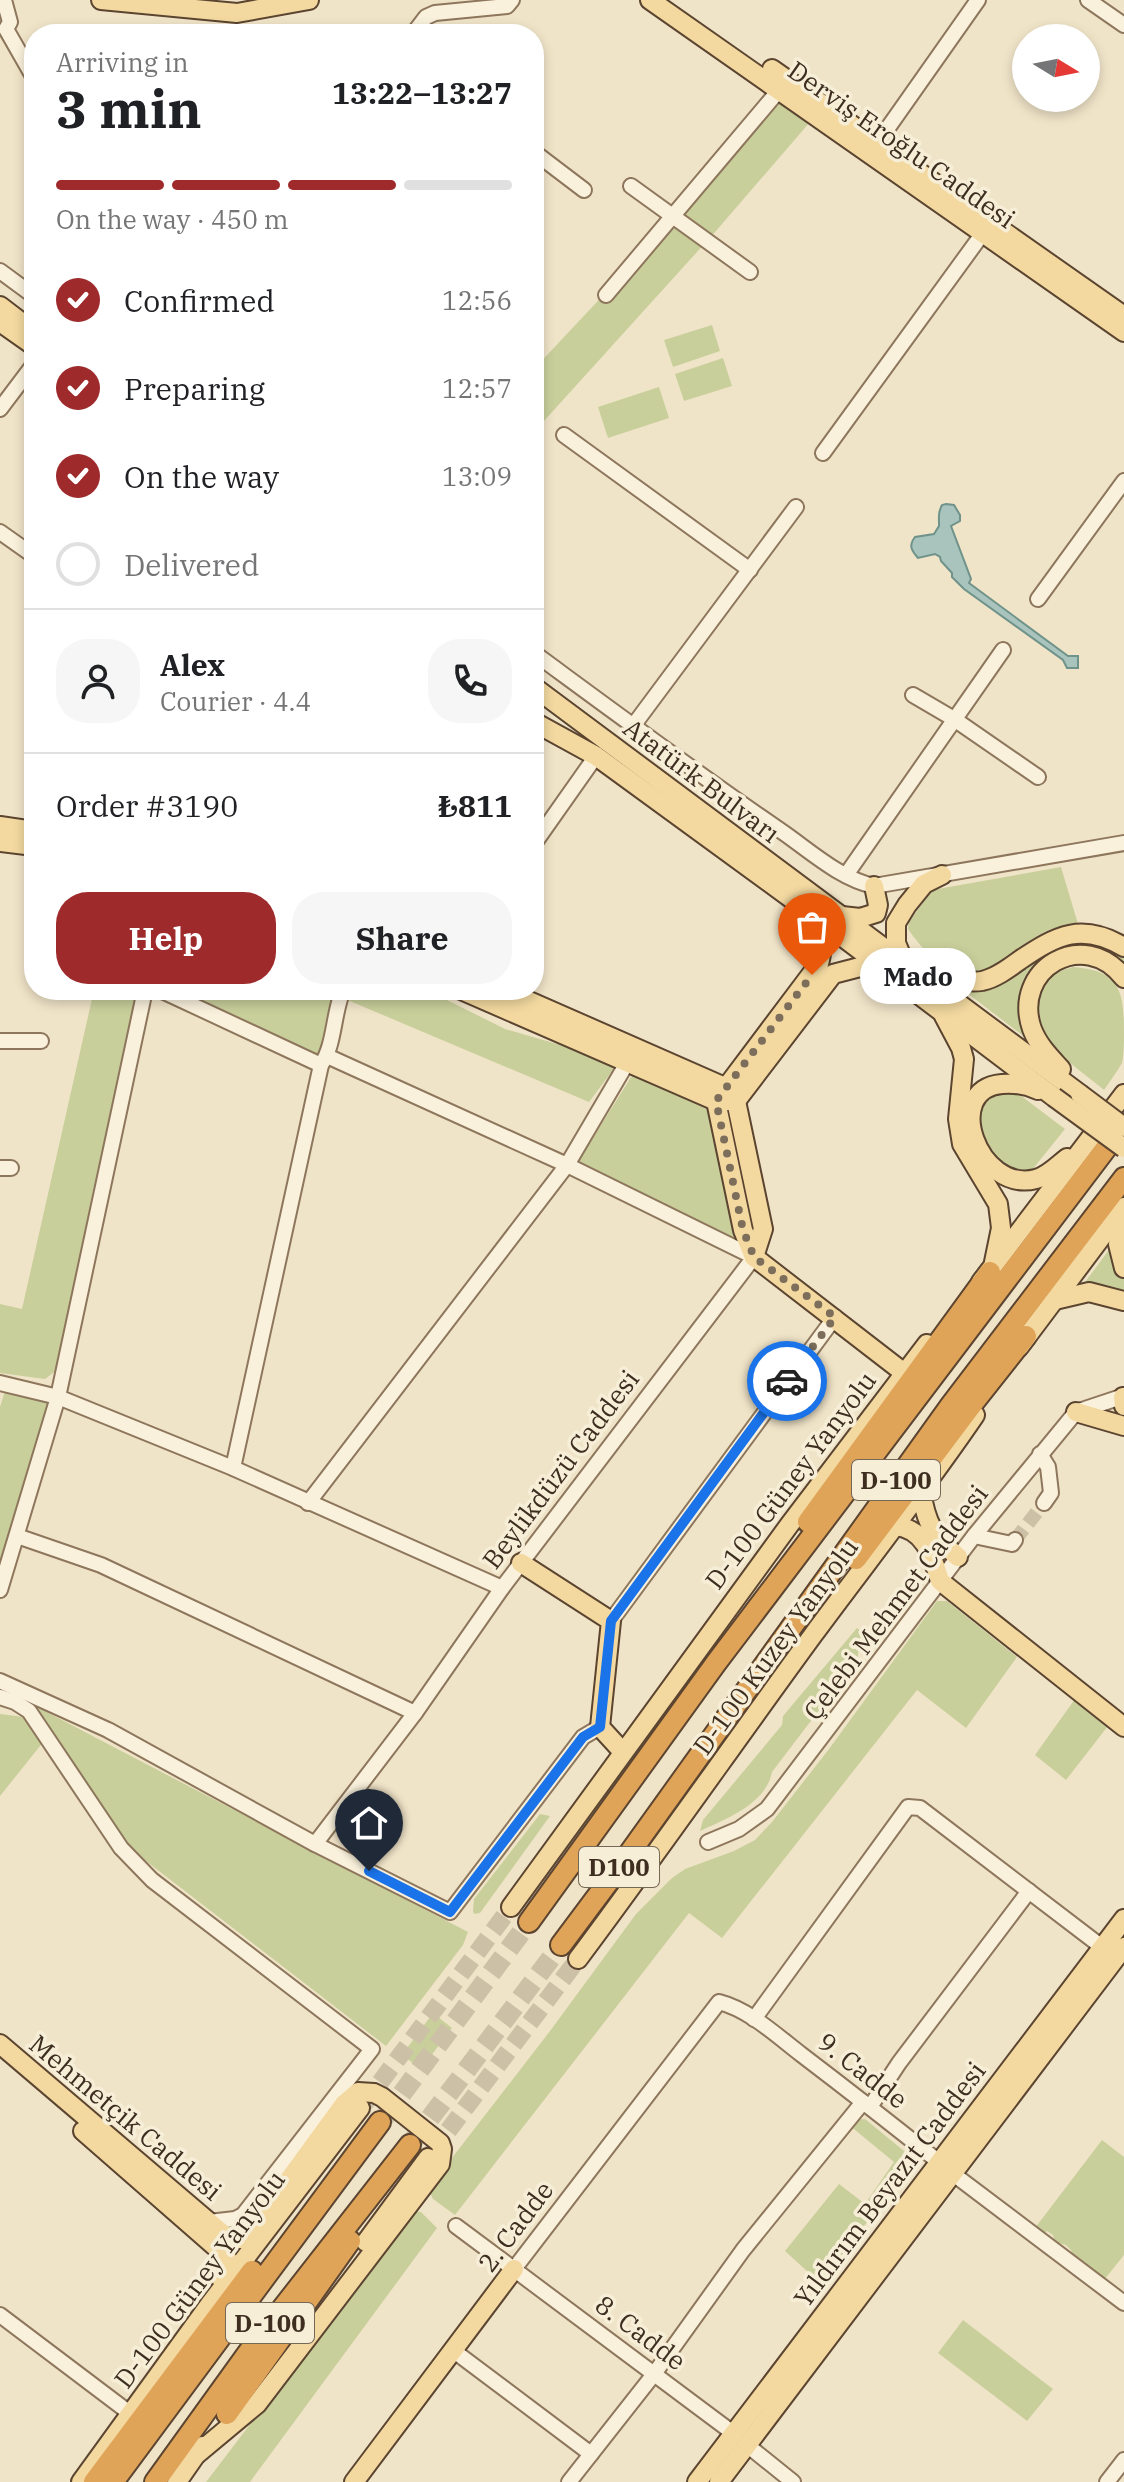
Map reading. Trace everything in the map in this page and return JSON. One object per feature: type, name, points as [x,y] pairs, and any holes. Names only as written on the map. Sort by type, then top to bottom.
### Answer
[{"type":"highway","name":"D-100","points":[[529,1922],[716,1663],[1124,1126]]},
{"type":"highway","name":"D-100","points":[[676,1788],[943,1416],[1124,1178]]},
{"type":"highway","points":[[716,1663],[762,1587],[990,1272]]},
{"type":"highway","points":[[676,1788],[730,1730],[1026,1336]]},
{"type":"highway","name":"D100","points":[[561,1945],[676,1788]]},
{"type":"highway","name":"D-100","points":[[113,2482],[380,2122]]},
{"type":"highway","name":"D-100","points":[[155,2482],[262,2334],[410,2145]]},
{"type":"highway","points":[[227,2414],[371,2211],[392,2168]]},
{"type":"highway","points":[[94,2482],[203,2334],[287,2227],[311,2202],[327,2194]]},
{"type":"main road","points":[[101,0],[237,13],[309,0]]},
{"type":"main road","name":"Derviş Eroğlu Caddesi","points":[[650,0],[784,85]]},
{"type":"main road","name":"Derviş Eroğlu Caddesi","points":[[672,0],[874,148],[987,227],[1124,316]]},
{"type":"main road","name":"Derviş Eroğlu Caddesi","points":[[987,227],[1124,332]]},
{"type":"main road","points":[[0,306],[24,324]]},
{"type":"main road","points":[[0,322],[24,339]]},
{"type":"main road","name":"Atatürk Bulvarı","points":[[544,694],[839,915],[895,965]]},
{"type":"main road","name":"Atatürk Bulvarı","points":[[544,727],[596,756],[748,866]]},
{"type":"main road","points":[[0,826],[24,830]]},
{"type":"main road","points":[[0,842],[24,845]]},
{"type":"main road","points":[[748,866],[1124,1126]]},
{"type":"main road","points":[[726,1097],[821,959],[821,939],[816,928],[768,889],[748,866]]},
{"type":"main road","points":[[942,875],[924,884],[896,923],[895,965],[941,1011],[1124,1148]]},
{"type":"main road","points":[[839,915],[860,918],[876,913],[878,905],[874,886]]},
{"type":"main road","points":[[726,1097],[833,974],[860,967],[895,965],[963,980],[983,980],[1005,971],[1048,941],[1061,936],[1089,934],[1124,947]]},
{"type":"main road","points":[[1080,1094],[1033,1031],[1028,999],[1032,987],[1046,968],[1074,954],[1107,961],[1124,978]]},
{"type":"main road","points":[[487,1000],[632,1055]]},
{"type":"main road","points":[[524,1000],[632,1055],[726,1097]]},
{"type":"main road","points":[[941,1011],[964,1059],[958,1109],[962,1144],[998,1204],[1000,1237],[990,1272]]},
{"type":"main road","points":[[1054,1097],[1032,1088],[1006,1083],[987,1085],[980,1091],[972,1109],[973,1135],[978,1150],[994,1168],[1025,1180],[1044,1175],[1082,1147]]},
{"type":"main road","name":"D-100 Güney Yanyolu","points":[[511,1907],[622,1751],[903,1372],[990,1272],[1124,1094]]},
{"type":"main road","name":"Beylikdüzü Caddesi","points":[[726,1097],[763,1229],[754,1257]]},
{"type":"main road","name":"D-100 Kuzey Yanyolu","points":[[578,1959],[921,1491],[1026,1336],[1124,1207]]},
{"type":"main road","points":[[1124,1220],[1118,1244],[1124,1268]]},
{"type":"main road","points":[[754,1257],[903,1372]]},
{"type":"main road","points":[[1055,1300],[1089,1292],[1124,1301]]},
{"type":"main road","points":[[1076,1412],[1124,1426]]},
{"type":"main road","points":[[921,1491],[931,1530],[958,1557]]},
{"type":"main road","points":[[895,1526],[909,1530],[922,1540],[933,1559],[940,1581],[1124,1727]]},
{"type":"main road","points":[[521,1563],[611,1621],[600,1727],[622,1751]]},
{"type":"main road","name":"Yıldırım Beyazıt Caddesi","points":[[946,2168],[1124,1919]]},
{"type":"main road","name":"Yıldırım Beyazıt Caddesi","points":[[697,2482],[740,2439],[946,2168],[1124,1947]]},
{"type":"main road","name":"Mehmetçik Caddesi","points":[[0,2044],[214,2226]]},
{"type":"main road","name":"Mehmetçik Caddesi","points":[[0,2059],[226,2256],[230,2263],[229,2272],[210,2304]]},
{"type":"main road","points":[[197,2454],[257,2404],[425,2186],[440,2164],[442,2149],[435,2138],[382,2097],[358,2092],[344,2104],[244,2239],[229,2239],[214,2226]]},
{"type":"main road","name":"D-100 Güney Yanyolu","points":[[81,2482],[210,2304],[360,2108]]},
{"type":"main road","points":[[177,2482],[227,2414],[273,2364],[428,2158]]},
{"type":"main road","name":"2. Cadde","points":[[354,2482],[514,2269]]},
{"type":"main road","name":"Yıldırım Beyazıt Caddesi","points":[[719,2482],[740,2439]]},
{"type":"street","points":[[4,0],[6,29],[24,60]]},
{"type":"street","points":[[421,24],[435,13],[507,6],[512,0]]},
{"type":"street","points":[[874,148],[978,0]]},
{"type":"street","points":[[1088,0],[1124,25]]},
{"type":"street","points":[[606,295],[784,85]]},
{"type":"street","points":[[544,160],[584,190]]},
{"type":"street","points":[[631,186],[750,272]]},
{"type":"street","points":[[823,453],[987,227]]},
{"type":"street","points":[[0,271],[24,289]]},
{"type":"street","points":[[0,409],[24,377]]},
{"type":"street","points":[[564,435],[750,570]]},
{"type":"street","points":[[1038,599],[1124,481]]},
{"type":"street","points":[[633,726],[796,507]]},
{"type":"street","points":[[0,532],[24,549]]},
{"type":"street","points":[[846,875],[1003,650]]},
{"type":"street","points":[[544,660],[846,875],[874,886],[1124,843]]},
{"type":"street","points":[[913,695],[954,719],[1038,777]]},
{"type":"street","points":[[544,830],[596,756]]},
{"type":"street","points":[[0,1590],[58,1397],[143,1000]]},
{"type":"street","points":[[183,1000],[567,1165],[754,1257]]},
{"type":"street","points":[[233,1468],[339,1000]]},
{"type":"street","points":[[0,1041],[41,1041]]},
{"type":"street","points":[[308,1503],[567,1165],[632,1055]]},
{"type":"street","name":"Beylikdüzü Caddesi","points":[[315,1844],[415,1713],[502,1588],[754,1257]]},
{"type":"street","points":[[611,1621],[835,1317]]},
{"type":"street","points":[[0,1383],[58,1397],[233,1468],[502,1588]]},
{"type":"street","points":[[1076,1412],[1124,1400]]},
{"type":"street","name":"Çelebi Mehmet Caddesi","points":[[708,1842],[739,1829],[767,1809],[974,1536],[1076,1412]]},
{"type":"street","points":[[1040,1454],[1048,1467],[1051,1493],[1044,1503]]},
{"type":"street","points":[[17,1536],[101,1565],[415,1713]]},
{"type":"street","points":[[974,1536],[1012,1544],[1015,1540]]},
{"type":"street","points":[[0,1681],[108,1730],[315,1844],[450,1912],[583,1737],[600,1727]]},
{"type":"street","points":[[0,1697],[29,1711],[121,1848],[152,1880],[372,2049],[243,2215],[214,2226]]},
{"type":"street","points":[[754,2019],[908,1807],[920,1808],[1102,1947]]},
{"type":"street","points":[[569,2482],[654,2374],[743,2250],[867,2105],[1029,1891]]},
{"type":"street","name":"9. Cadde","points":[[719,2002],[732,2005],[754,2019],[1124,2303]]},
{"type":"street","name":"2. Cadde","points":[[514,2269],[719,2002]]},
{"type":"street","name":"8. Cadde","points":[[456,2226],[793,2482]]},
{"type":"street","points":[[0,2315],[131,2414]]},
{"type":"street","points":[[454,2351],[591,2454]]},
{"type":"street","points":[[1107,2482],[1124,2460]]},
{"type":"green space","points":[[777,99],[810,122],[544,421],[544,358],[625,272]]},
{"type":"green space","points":[[712,325],[720,351],[673,367],[664,340]]},
{"type":"green space","points":[[723,358],[732,386],[684,401],[675,374]]},
{"type":"green space","points":[[659,387],[669,418],[608,438],[598,407]]},
{"type":"green space","points":[[1061,867],[1078,924],[1045,932],[994,966],[958,972],[958,969],[930,954],[908,929],[909,922],[932,890]]},
{"type":"green space","points":[[1084,940],[1124,954],[1124,964],[1105,952],[1050,957],[1026,1038],[958,986],[1051,946]]},
{"type":"green space","points":[[1073,967],[1100,972],[1116,985],[1120,994],[1124,1017],[1123,1059],[1104,1090],[1053,1045],[1040,1017],[1040,995],[1046,982],[1055,974]]},
{"type":"green space","points":[[92,1000],[137,1000],[57,1370],[45,1379],[0,1373],[0,1304],[22,1309]]},
{"type":"green space","points":[[199,1000],[332,1000],[318,1058]]},
{"type":"green space","points":[[347,1000],[447,1000],[505,1029],[619,1062],[589,1102]]},
{"type":"green space","points":[[638,1066],[714,1104],[738,1234],[731,1239],[576,1165]]},
{"type":"green space","points":[[996,1093],[1020,1095],[1065,1129],[1032,1170],[1020,1173],[996,1162],[981,1139],[978,1110],[985,1098]]},
{"type":"green space","points":[[1111,1247],[1124,1279],[1124,1295],[1083,1285]]},
{"type":"green space","points":[[5,1391],[53,1405],[0,1566],[0,1407]]},
{"type":"green space","points":[[937,1601],[947,1601],[1017,1657],[966,1728],[917,1690],[722,1938],[689,1913],[455,2215],[433,2199],[428,2189],[636,1914],[685,1869],[755,1840],[829,1749]]},
{"type":"green space","points":[[857,1628],[867,1636],[858,1659],[772,1772],[762,1793],[744,1809],[700,1831],[703,1820],[782,1725],[783,1716]]},
{"type":"green space","points":[[1075,1699],[1108,1726],[1066,1780],[1035,1755]]},
{"type":"green space","points":[[37,1707],[468,1932],[463,1945],[386,2046],[120,1841]]},
{"type":"green space","points":[[0,1714],[24,1717],[44,1741],[0,1796]]},
{"type":"green space","points":[[540,1814],[550,1816],[480,1913],[474,1914],[474,1899]]},
{"type":"green space","points":[[433,2013],[452,2028],[421,2069],[402,2055]]},
{"type":"green space","points":[[865,2119],[915,2160],[820,2283],[785,2251],[839,2184],[865,2204],[894,2162],[849,2125],[854,2120]]},
{"type":"green space","points":[[1102,2140],[1124,2157],[1124,2255],[1104,2280],[1072,2255],[1066,2245],[1055,2242],[1053,2235],[1047,2231],[1043,2234],[1035,2228]]},
{"type":"green space","points":[[413,2211],[421,2212],[437,2228],[250,2482],[206,2482]]},
{"type":"green space","points":[[963,2320],[1053,2389],[1027,2421],[938,2353]]},
{"type":"water","points":[[942,505],[954,505],[960,515],[960,521],[951,526],[971,579],[969,583],[1068,656],[1078,656],[1078,668],[1067,668],[1063,660],[964,589],[940,557],[935,554],[918,558],[912,548],[913,540],[934,534],[939,526]]},
{"type":"tunnel","points":[[1015,1540],[1044,1503]]},
{"type":"tunnel","points":[[364,2104],[511,1907]]},
{"type":"tunnel","points":[[384,2118],[529,1922]]},
{"type":"tunnel","points":[[412,2142],[561,1945]]},
{"type":"tunnel","points":[[432,2152],[578,1959]]},
{"type":"way so far","points":[[787,1381],[835,1317],[754,1257],[743,1230],[716,1101],[812,975]]},
{"type":"place","name":"Mado","points":[[812,975]]},
{"type":"route","points":[[369,1871],[450,1912],[583,1737],[600,1727],[611,1621],[787,1381]]}]
